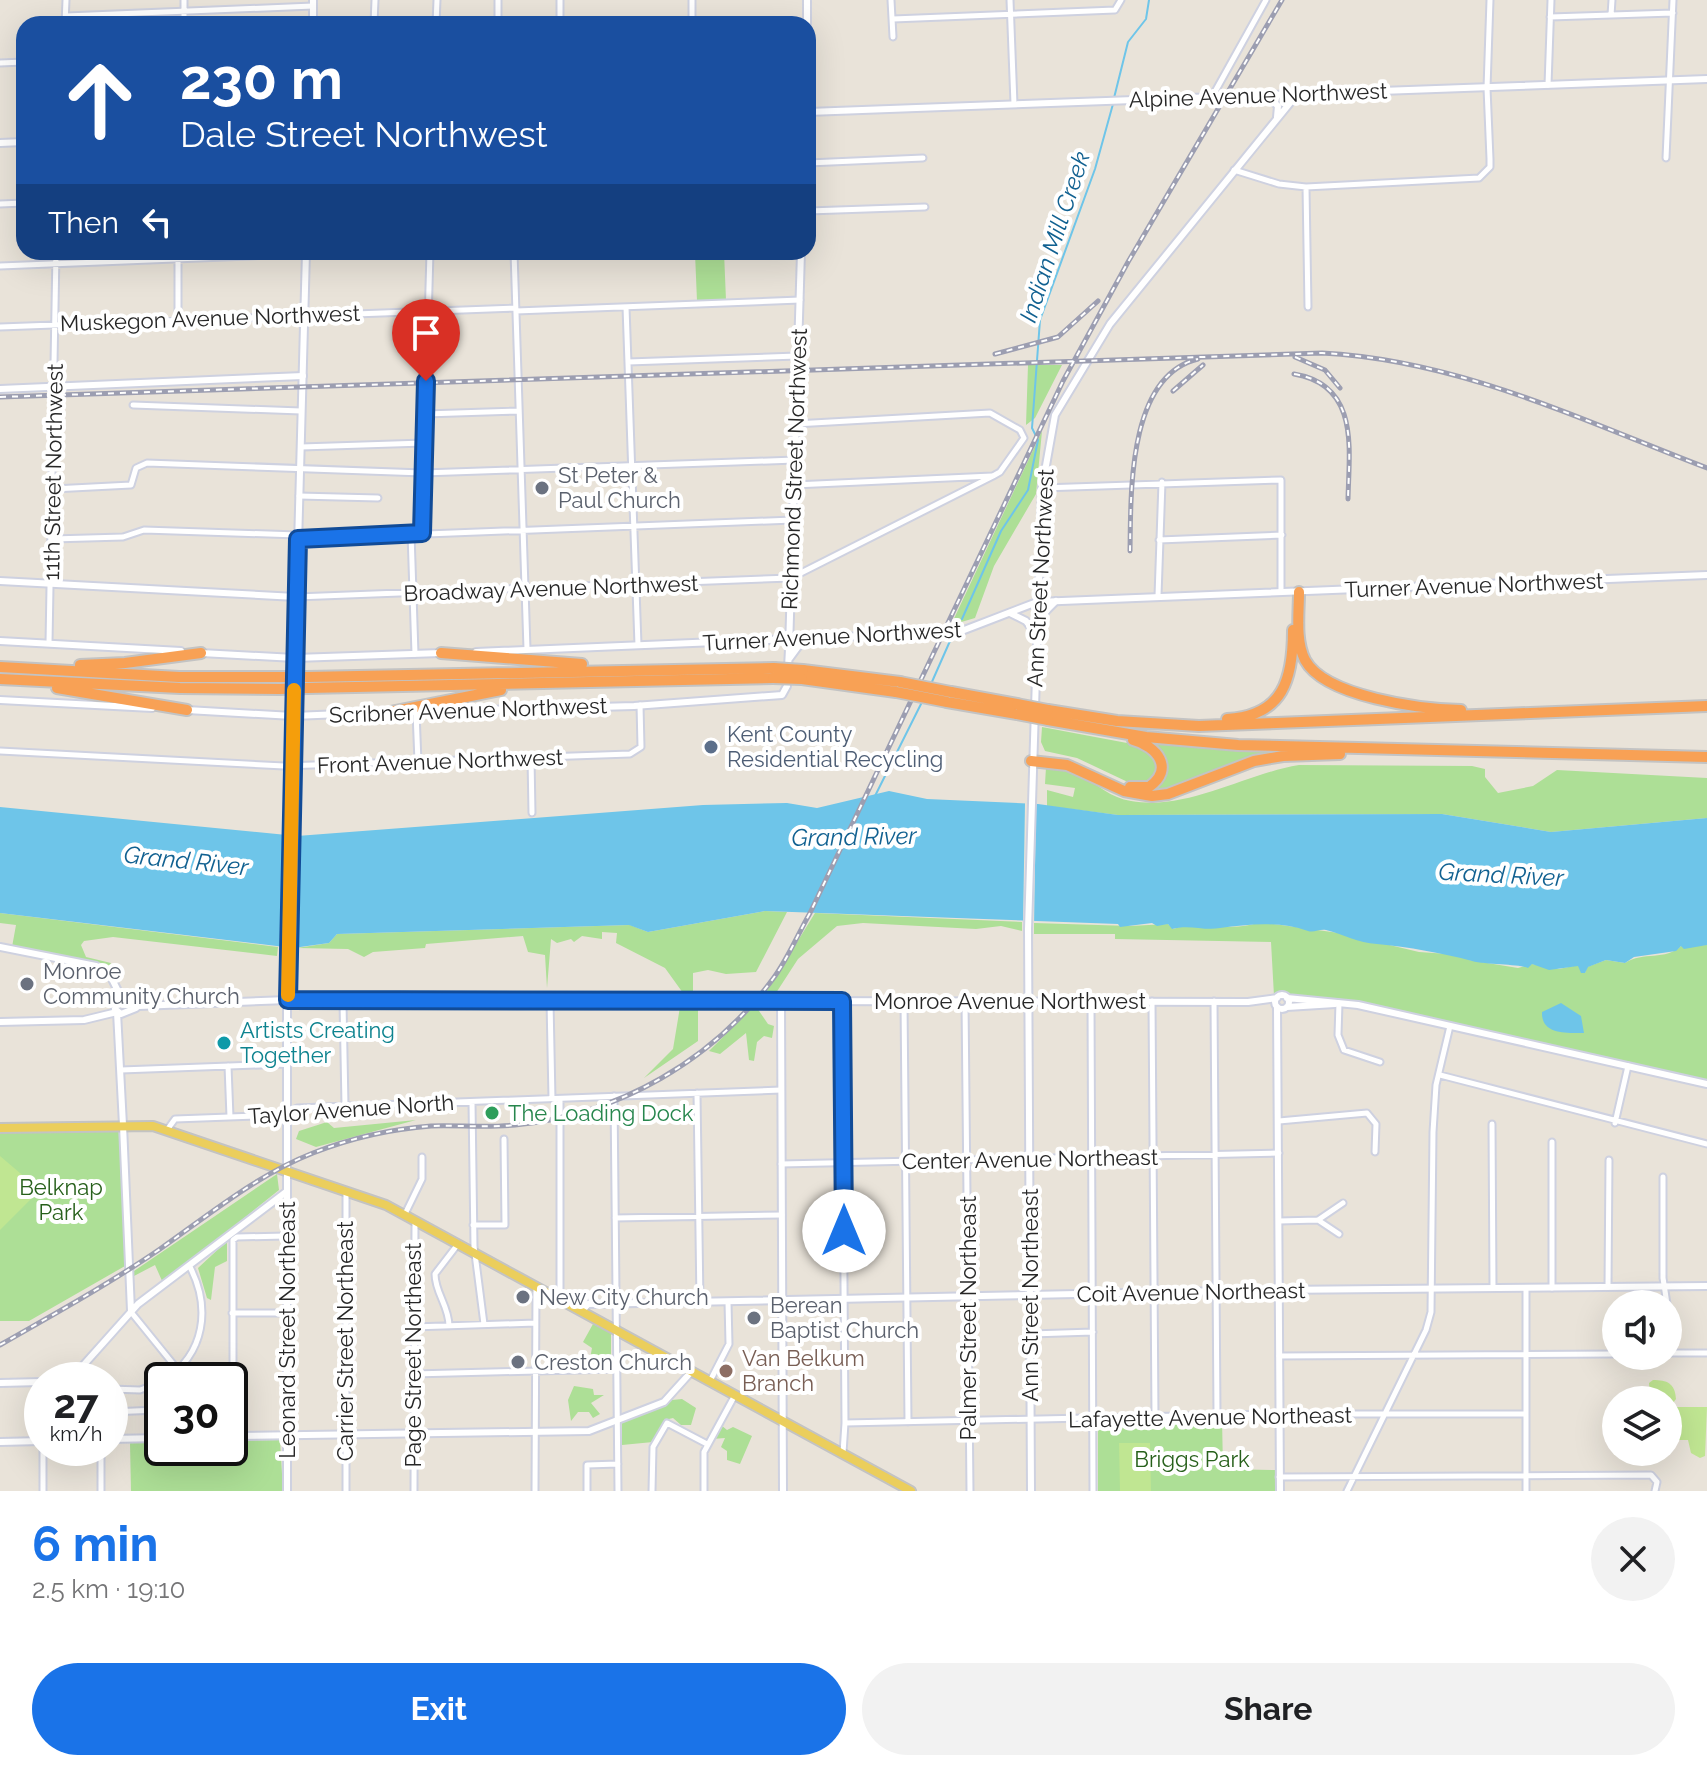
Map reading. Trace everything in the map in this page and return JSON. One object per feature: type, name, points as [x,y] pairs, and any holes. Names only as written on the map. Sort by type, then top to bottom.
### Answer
[{"type":"highway","points":[[1291,592],[1302,652],[1313,671],[1337,686],[1432,708],[1587,711]]},
{"type":"highway","points":[[1117,721],[1236,719],[1272,704],[1291,673],[1291,592]]},
{"type":"highway","points":[[0,666],[104,665],[201,653]]},
{"type":"highway","points":[[441,653],[648,669],[803,674],[898,687],[1048,715],[1220,726],[1707,706]]},
{"type":"highway","points":[[0,666],[280,683]]},
{"type":"highway","points":[[307,683],[648,669]]},
{"type":"highway","points":[[390,712],[482,692],[609,681],[774,673]]},
{"type":"highway","points":[[0,679],[180,688],[280,683],[609,681]]},
{"type":"highway","points":[[0,679],[187,710]]},
{"type":"highway","points":[[1032,758],[1082,764],[1131,787],[1149,787],[1158,778],[1162,762],[1151,746],[1048,715]]},
{"type":"highway","points":[[1077,725],[1222,744],[1707,757]]},
{"type":"highway","points":[[1032,758],[1067,765],[1124,791],[1152,796],[1168,794],[1270,757],[1427,748]]},
{"type":"main road","points":[[0,1128],[123,1125],[167,1130],[288,1170],[405,1214],[911,1491]]},
{"type":"street","points":[[66,0],[66,16],[313,3]]},
{"type":"street","points":[[184,0],[184,16]]},
{"type":"street","points":[[891,0],[893,37]]},
{"type":"street","points":[[1010,0],[1014,104]]},
{"type":"street","points":[[893,19],[1118,9],[1121,0]]},
{"type":"street","points":[[1212,97],[1266,0]]},
{"type":"street","points":[[1233,170],[1279,184],[1306,187],[1479,178],[1490,167],[1487,88],[1490,0]]},
{"type":"street","points":[[1548,86],[1551,0]]},
{"type":"street","points":[[1611,15],[1612,0]]},
{"type":"street","points":[[1666,158],[1673,0]]},
{"type":"street","points":[[1550,17],[1673,13]]},
{"type":"street","name":"Alpine Avenue Northwest","points":[[816,112],[1707,79]]},
{"type":"street","name":"Ann Street Northwest","points":[[1029,1098],[1028,929],[1036,621],[1042,488],[1053,422],[1065,395],[1110,324],[1298,93]]},
{"type":"street","points":[[1265,95],[1278,106],[1274,121]]},
{"type":"street","points":[[816,163],[923,158]]},
{"type":"street","points":[[1306,187],[1308,307]]},
{"type":"street","points":[[816,211],[925,207]]},
{"type":"street","points":[[0,266],[102,260]]},
{"type":"street","points":[[178,260],[178,320]]},
{"type":"street","name":"Leonard Street Northeast","points":[[287,1491],[287,949],[306,260]]},
{"type":"street","points":[[422,533],[430,260]]},
{"type":"street","points":[[514,260],[527,649]]},
{"type":"street","name":"Richmond Street Northwest","points":[[787,686],[801,260]]},
{"type":"street","name":"11th Street Northwest","points":[[49,643],[56,263]]},
{"type":"street","name":"Muskegon Avenue Northwest","points":[[0,327],[305,314],[800,300]]},
{"type":"street","points":[[626,307],[638,645]]},
{"type":"street","points":[[628,362],[797,356]]},
{"type":"street","points":[[0,389],[303,376]]},
{"type":"street","points":[[133,405],[301,411]]},
{"type":"street","points":[[425,414],[519,411]]},
{"type":"street","name":"Broadway Avenue Northwest","points":[[0,581],[296,597],[791,578],[993,476],[1024,438],[1020,430],[998,416],[986,413],[795,424]]},
{"type":"street","points":[[301,447],[424,443]]},
{"type":"street","points":[[53,489],[131,485],[136,468],[147,463],[423,473],[795,460]]},
{"type":"street","points":[[794,485],[993,476]]},
{"type":"street","points":[[1042,488],[1276,479],[1283,484],[1282,535],[1291,592]]},
{"type":"street","points":[[1158,596],[1162,482]]},
{"type":"street","points":[[299,496],[378,498]]},
{"type":"street","points":[[52,539],[123,537],[144,530],[298,537],[793,520]]},
{"type":"street","points":[[411,533],[415,654]]},
{"type":"street","points":[[1159,540],[1282,535]]},
{"type":"street","name":"Turner Avenue Northwest","points":[[0,641],[295,658],[441,653],[959,632],[1037,602],[1707,575]]},
{"type":"street","points":[[1036,621],[1056,601]]},
{"type":"street","points":[[1010,613],[1026,621],[1036,634]]},
{"type":"street","points":[[788,660],[800,644],[833,637]]},
{"type":"street","name":"Scribner Avenue Northwest","points":[[0,700],[293,716],[775,698],[782,695],[787,686]]},
{"type":"street","name":"Front Avenue Northwest","points":[[0,751],[291,766],[630,754],[640,750],[640,705]]},
{"type":"street","points":[[416,712],[418,762]]},
{"type":"street","points":[[531,758],[532,813]]},
{"type":"street","points":[[0,949],[102,970],[111,976],[125,1003],[119,1010],[84,1020],[0,1022]]},
{"type":"street","points":[[116,988],[131,1311],[172,1362]]},
{"type":"street","name":"Monroe Avenue Northwest","points":[[119,1010],[140,1006],[288,1000],[1277,1003]]},
{"type":"street","points":[[550,1001],[552,1099]]},
{"type":"street","points":[[781,1001],[783,1491]]},
{"type":"street","points":[[842,1001],[843,1453]]},
{"type":"street","points":[[904,1001],[908,1422]]},
{"type":"street","name":"Palmer Street Northeast","points":[[965,1001],[970,1491]]},
{"type":"street","points":[[1091,1001],[1093,1491]]},
{"type":"street","points":[[1152,1001],[1155,1416]]},
{"type":"street","points":[[1214,1001],[1217,1415]]},
{"type":"street","points":[[343,1002],[345,1106]]},
{"type":"street","name":"Monroe Avenue Northwest","points":[[125,1003],[140,1006]]},
{"type":"street","points":[[1277,1003],[1287,1004]]},
{"type":"street","points":[[1277,1003],[1339,1003],[1707,1084]]},
{"type":"street","points":[[1277,1003],[1280,1491]]},
{"type":"street","points":[[1339,1003],[1338,1035],[1344,1050],[1380,1062]]},
{"type":"street","points":[[1278,1028],[1287,1004]]},
{"type":"street","points":[[1347,1491],[1428,1324],[1433,1289],[1433,1132],[1450,1026]]},
{"type":"street","points":[[121,1070],[288,1064]]},
{"type":"street","points":[[228,1066],[230,1117]]},
{"type":"street","points":[[1615,1123],[1628,1066]]},
{"type":"street","points":[[1440,1075],[1615,1123],[1707,1144]]},
{"type":"street","name":"Taylor Avenue North","points":[[167,1130],[175,1119],[345,1106],[781,1090]]},
{"type":"street","points":[[697,1093],[700,1303]]},
{"type":"street","points":[[614,1096],[618,1491]]},
{"type":"street","name":"Ann Street Northeast","points":[[1029,1098],[1031,1491]]},
{"type":"street","points":[[560,1099],[560,1298]]},
{"type":"street","points":[[472,1102],[473,1225],[484,1324]]},
{"type":"street","points":[[1279,1121],[1367,1113],[1376,1124],[1375,1152]]},
{"type":"street","points":[[1492,1124],[1493,1287]]},
{"type":"street","points":[[473,1225],[505,1225],[504,1139]]},
{"type":"street","points":[[1552,1142],[1552,1288]]},
{"type":"street","name":"Center Avenue Northeast","points":[[781,1164],[1279,1153]]},
{"type":"street","name":"Page Street Northeast","points":[[405,1214],[422,1179],[422,1157]]},
{"type":"street","points":[[1608,1287],[1609,1160]]},
{"type":"street","points":[[1663,1177],[1664,1290]]},
{"type":"street","name":"Carrier Street Northeast","points":[[346,1191],[346,1491]]},
{"type":"street","points":[[84,1362],[131,1311],[190,1267],[229,1232],[286,1192]]},
{"type":"street","points":[[1279,1221],[1318,1220],[1343,1203]]},
{"type":"street","points":[[615,1218],[782,1215]]},
{"type":"street","name":"Page Street Northeast","points":[[414,1491],[415,1220]]},
{"type":"street","points":[[1318,1220],[1339,1234]]},
{"type":"street","points":[[232,1362],[234,1238],[286,1236]]},
{"type":"street","points":[[449,1326],[448,1307],[437,1288],[435,1274],[458,1243]]},
{"type":"street","points":[[184,1362],[193,1350],[202,1320],[201,1294],[190,1267]]},
{"type":"street","points":[[535,1491],[536,1286]]},
{"type":"street","name":"Coit Avenue Northeast","points":[[582,1311],[588,1304],[1279,1290],[1707,1286]]},
{"type":"street","points":[[1526,1288],[1526,1491]]},
{"type":"street","points":[[710,1381],[729,1344],[728,1302]]},
{"type":"street","points":[[232,1313],[286,1313]]},
{"type":"street","points":[[413,1327],[535,1323]]},
{"type":"street","points":[[1031,1334],[1093,1332]]},
{"type":"street","points":[[1682,1353],[1707,1353]]},
{"type":"street","points":[[1279,1356],[1602,1354]]},
{"type":"street","points":[[413,1374],[617,1369]]},
{"type":"street","points":[[248,1436],[589,1431],[664,1402],[692,1371]]},
{"type":"street","points":[[0,1383],[24,1382]]},
{"type":"street","points":[[704,1491],[707,1444],[735,1394]]},
{"type":"street","name":"Lafayette Avenue Northeast","points":[[845,1423],[1217,1415],[1526,1414]]},
{"type":"street","points":[[652,1491],[653,1447],[667,1423],[707,1444]]},
{"type":"street","points":[[0,1442],[24,1441]]},
{"type":"street","points":[[587,1491],[587,1465],[618,1464]]},
{"type":"street","points":[[43,1466],[43,1491]]},
{"type":"street","points":[[101,1466],[101,1491]]},
{"type":"street","points":[[1279,1477],[1651,1475],[1657,1482],[1655,1491]]},
{"type":"green space","points":[[695,260],[724,260],[726,300],[697,301]]},
{"type":"green space","points":[[1028,365],[1062,365],[1035,418],[1026,425]]},
{"type":"green space","points":[[1042,431],[1036,494],[994,566],[975,618],[951,625]]},
{"type":"green space","points":[[1042,727],[1143,746],[1157,757],[1158,772],[1149,783],[1132,784],[1077,758],[1045,751],[1041,742]]},
{"type":"green space","points":[[1153,744],[1280,753],[1164,792],[1139,792],[1162,777]]},
{"type":"green space","points":[[1299,765],[1472,766],[1485,769],[1485,777],[1498,793],[1533,786],[1557,770],[1707,778],[1707,818],[1551,832],[1442,814],[1118,815],[1047,806],[1047,790],[1073,797],[1075,788],[1045,784],[1046,767],[1078,774],[1124,799],[1152,803],[1195,796]]},
{"type":"green space","points":[[765,911],[787,912],[756,972],[726,974],[708,970],[693,973],[693,994],[683,993],[665,968],[616,943],[617,933],[602,932],[602,939],[582,936],[574,942],[571,939],[557,943],[551,939],[547,988],[545,955],[528,952],[523,936],[426,944],[425,948],[373,952],[364,957],[348,949],[297,948],[329,943],[337,934],[630,925],[648,932]]},
{"type":"green space","points":[[0,913],[278,947],[277,956],[113,937],[84,941],[81,945],[86,957],[111,963],[109,967],[12,947],[16,925],[0,923]]},
{"type":"green space","points":[[815,913],[1022,922],[1022,931],[1001,926],[976,929],[863,923],[837,926],[798,959],[776,993],[765,994]]},
{"type":"green space","points":[[1260,922],[1339,933],[1419,952],[1463,955],[1469,960],[1518,968],[1532,964],[1559,969],[1578,965],[1585,973],[1587,967],[1606,960],[1625,963],[1639,957],[1675,951],[1681,946],[1707,945],[1707,1081],[1357,1002],[1274,996],[1271,942],[1115,939],[1115,934],[1034,934],[1034,923],[1168,924],[1173,929]]},
{"type":"green space","points":[[680,1007],[698,1007],[698,1041],[644,1078],[673,1049]]},
{"type":"green space","points":[[752,1008],[757,1008],[768,1024],[774,1026],[772,1038],[764,1036],[757,1042],[754,1061],[749,1060],[746,1033],[720,1054],[709,1051]]},
{"type":"green space","points":[[416,1120],[316,1147],[296,1139],[299,1131],[327,1122],[334,1128]]},
{"type":"green space","name":"Belknap Park","points":[[114,1129],[120,1133],[125,1266],[29,1321],[0,1321],[0,1132]]},
{"type":"green space","points":[[0,1156],[34,1185],[35,1195],[0,1230]]},
{"type":"green space","points":[[277,1174],[279,1190],[163,1283],[155,1265],[134,1276],[134,1271]]},
{"type":"green space","points":[[227,1241],[227,1261],[215,1267],[211,1300],[207,1298],[198,1268]]},
{"type":"green space","points":[[593,1324],[611,1333],[611,1364],[589,1364],[592,1348],[583,1342]]},
{"type":"green space","points":[[1653,1380],[1672,1386],[1649,1386]]},
{"type":"green space","points":[[574,1386],[593,1389],[594,1395],[604,1395],[591,1403],[600,1414],[593,1418],[589,1412],[578,1412],[571,1421],[568,1400]]},
{"type":"green space","points":[[682,1399],[696,1408],[691,1425],[681,1425],[673,1418],[665,1420],[653,1442],[622,1445],[622,1423],[672,1400]]},
{"type":"green space","points":[[1682,1407],[1707,1407],[1705,1456],[1700,1458],[1691,1453],[1688,1440],[1682,1440]]},
{"type":"green space","name":"Briggs Park","points":[[1222,1418],[1223,1469],[1276,1470],[1276,1491],[1098,1491],[1098,1420]]},
{"type":"green space","points":[[721,1425],[727,1430],[733,1427],[752,1436],[740,1464],[727,1460],[727,1451],[721,1447],[725,1438],[712,1439]]},
{"type":"green space","points":[[280,1440],[283,1491],[131,1491],[130,1443],[144,1443],[144,1466],[248,1466],[248,1441]]},
{"type":"green space","points":[[1119,1443],[1150,1443],[1151,1491],[1120,1491]]},
{"type":"water","name":"Grand River","points":[[889,791],[927,799],[1038,804],[1118,815],[1442,814],[1551,832],[1707,818],[1707,945],[1684,949],[1681,946],[1676,951],[1634,957],[1625,963],[1606,960],[1581,973],[1578,966],[1549,970],[1532,964],[1528,968],[1478,962],[1363,942],[1326,930],[1310,931],[1275,925],[1172,929],[1168,924],[1157,926],[1152,923],[1120,927],[1118,924],[765,911],[648,932],[629,925],[337,934],[329,943],[293,948],[0,913],[0,807],[297,836],[703,805],[787,803],[817,808]]},
{"type":"water","points":[[1561,1003],[1581,1016],[1584,1033],[1556,1031],[1546,1025],[1542,1012]]},
{"type":"pier","points":[[1025,803],[1036,803],[1034,927],[1023,926]]},
{"type":"pier","points":[[283,834],[296,834],[293,949],[280,948]]},
{"type":"waterway","name":"Indian Mill Creek","points":[[1114,98],[1128,42],[1146,19],[1149,0]]},
{"type":"waterway","name":"Indian Mill Creek","points":[[962,619],[1001,531],[1028,490],[1038,440],[1032,428],[1040,320],[1095,169],[1113,104]]},
{"type":"waterway","name":"Indian Mill Creek","points":[[931,684],[950,641]]},
{"type":"waterway","name":"Indian Mill Creek","points":[[874,798],[923,700]]},
{"type":"railway","points":[[0,1345],[121,1274],[234,1196],[292,1162],[342,1143],[386,1132],[431,1126],[515,1125],[591,1109],[627,1096],[661,1078],[693,1057],[751,1006],[775,976],[810,913],[1063,381],[1128,262],[1282,0]]},
{"type":"railway","points":[[995,354],[1058,337],[1098,301]]},
{"type":"railway","points":[[0,397],[1322,353],[1373,358],[1471,380],[1566,412],[1707,468]]},
{"type":"railway","points":[[1295,357],[1325,370],[1340,388]]},
{"type":"railway","points":[[1130,551],[1133,470],[1146,412],[1158,388],[1175,370],[1198,359]]},
{"type":"railway","points":[[1173,391],[1203,365]]},
{"type":"railway","points":[[1294,374],[1315,380],[1330,391],[1340,405],[1349,440],[1348,499]]},
{"type":"slow traffic","points":[[288,995],[294,690]]},
{"type":"place","name":"St Peter & Paul Church","points":[[542,488]]},
{"type":"place","name":"Kent County Residential Recycling","points":[[711,747]]},
{"type":"place","name":"Monroe Community Church","points":[[27,984]]},
{"type":"place","name":"Artists Creating Together","points":[[224,1043]]},
{"type":"place","name":"The Loading Dock","points":[[492,1113]]},
{"type":"place","name":"New City Church","points":[[523,1297]]},
{"type":"place","name":"Berean Baptist Church","points":[[754,1318]]},
{"type":"place","name":"Creston Church","points":[[518,1362]]},
{"type":"place","name":"Van Belkum Branch","points":[[726,1371]]},
{"type":"route","points":[[426,381],[422,533],[298,539],[288,1000],[842,1001],[844,1231]]}]
